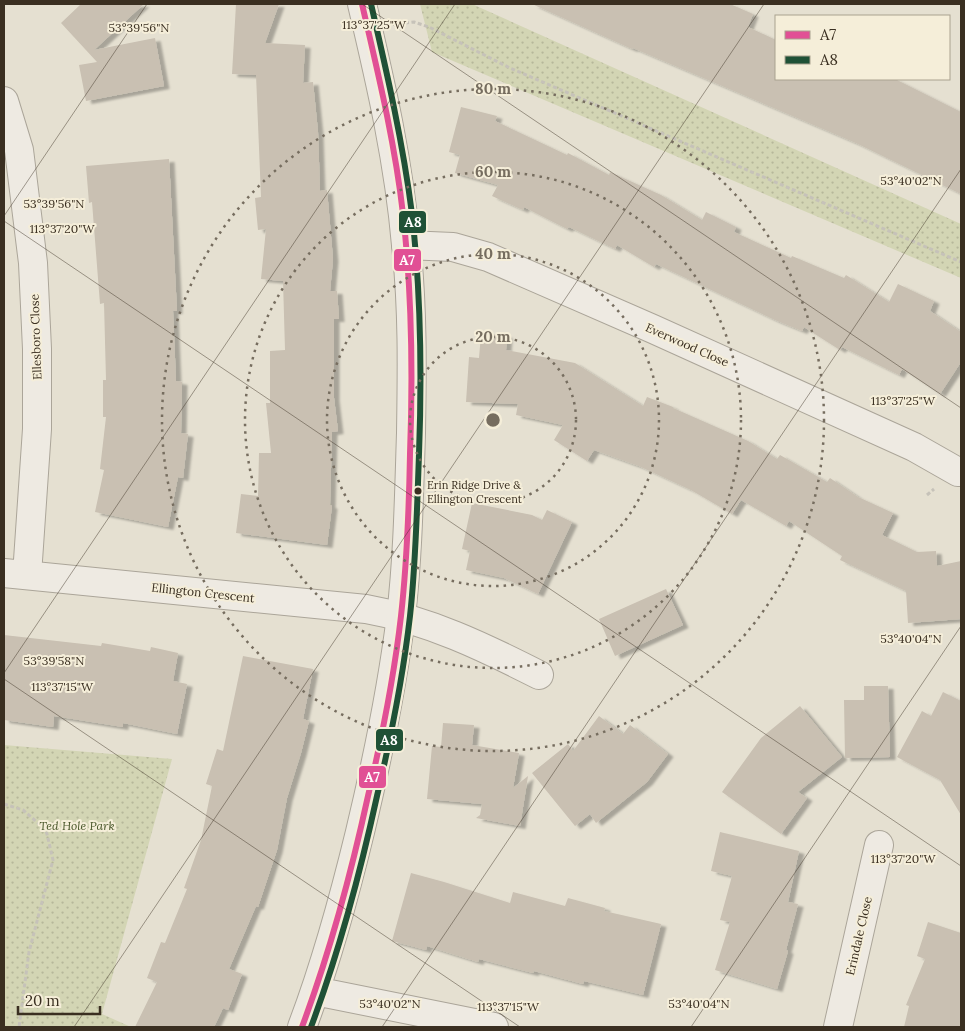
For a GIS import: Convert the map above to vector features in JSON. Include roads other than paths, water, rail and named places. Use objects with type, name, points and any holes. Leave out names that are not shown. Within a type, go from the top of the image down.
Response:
[{"type":"street","points":[[302,1027],[316,991],[350,874],[374,774],[392,676],[400,617],[408,526],[413,337],[406,245],[398,174],[384,95],[362,4]]},
{"type":"street","name":"Ellesboro Close","points":[[4,101],[19,150],[33,272],[37,349],[37,429],[15,574]]},
{"type":"street","name":"Everwood Close","points":[[406,245],[453,247],[488,257],[914,447],[958,472]]},
{"type":"street","name":"Ellington Crescent","points":[[15,574],[366,609],[400,617],[473,642],[539,675]]},
{"type":"street","name":"Erindale Close","points":[[838,1027],[879,845]]},
{"type":"street","points":[[316,991],[494,1027]]},
{"type":"place","name":"Erin Ridge Drive & Ellington Crescent","points":[[418,491]]},
{"type":"park label","name":"Ted Hole Park","points":[[77,826]]}]
